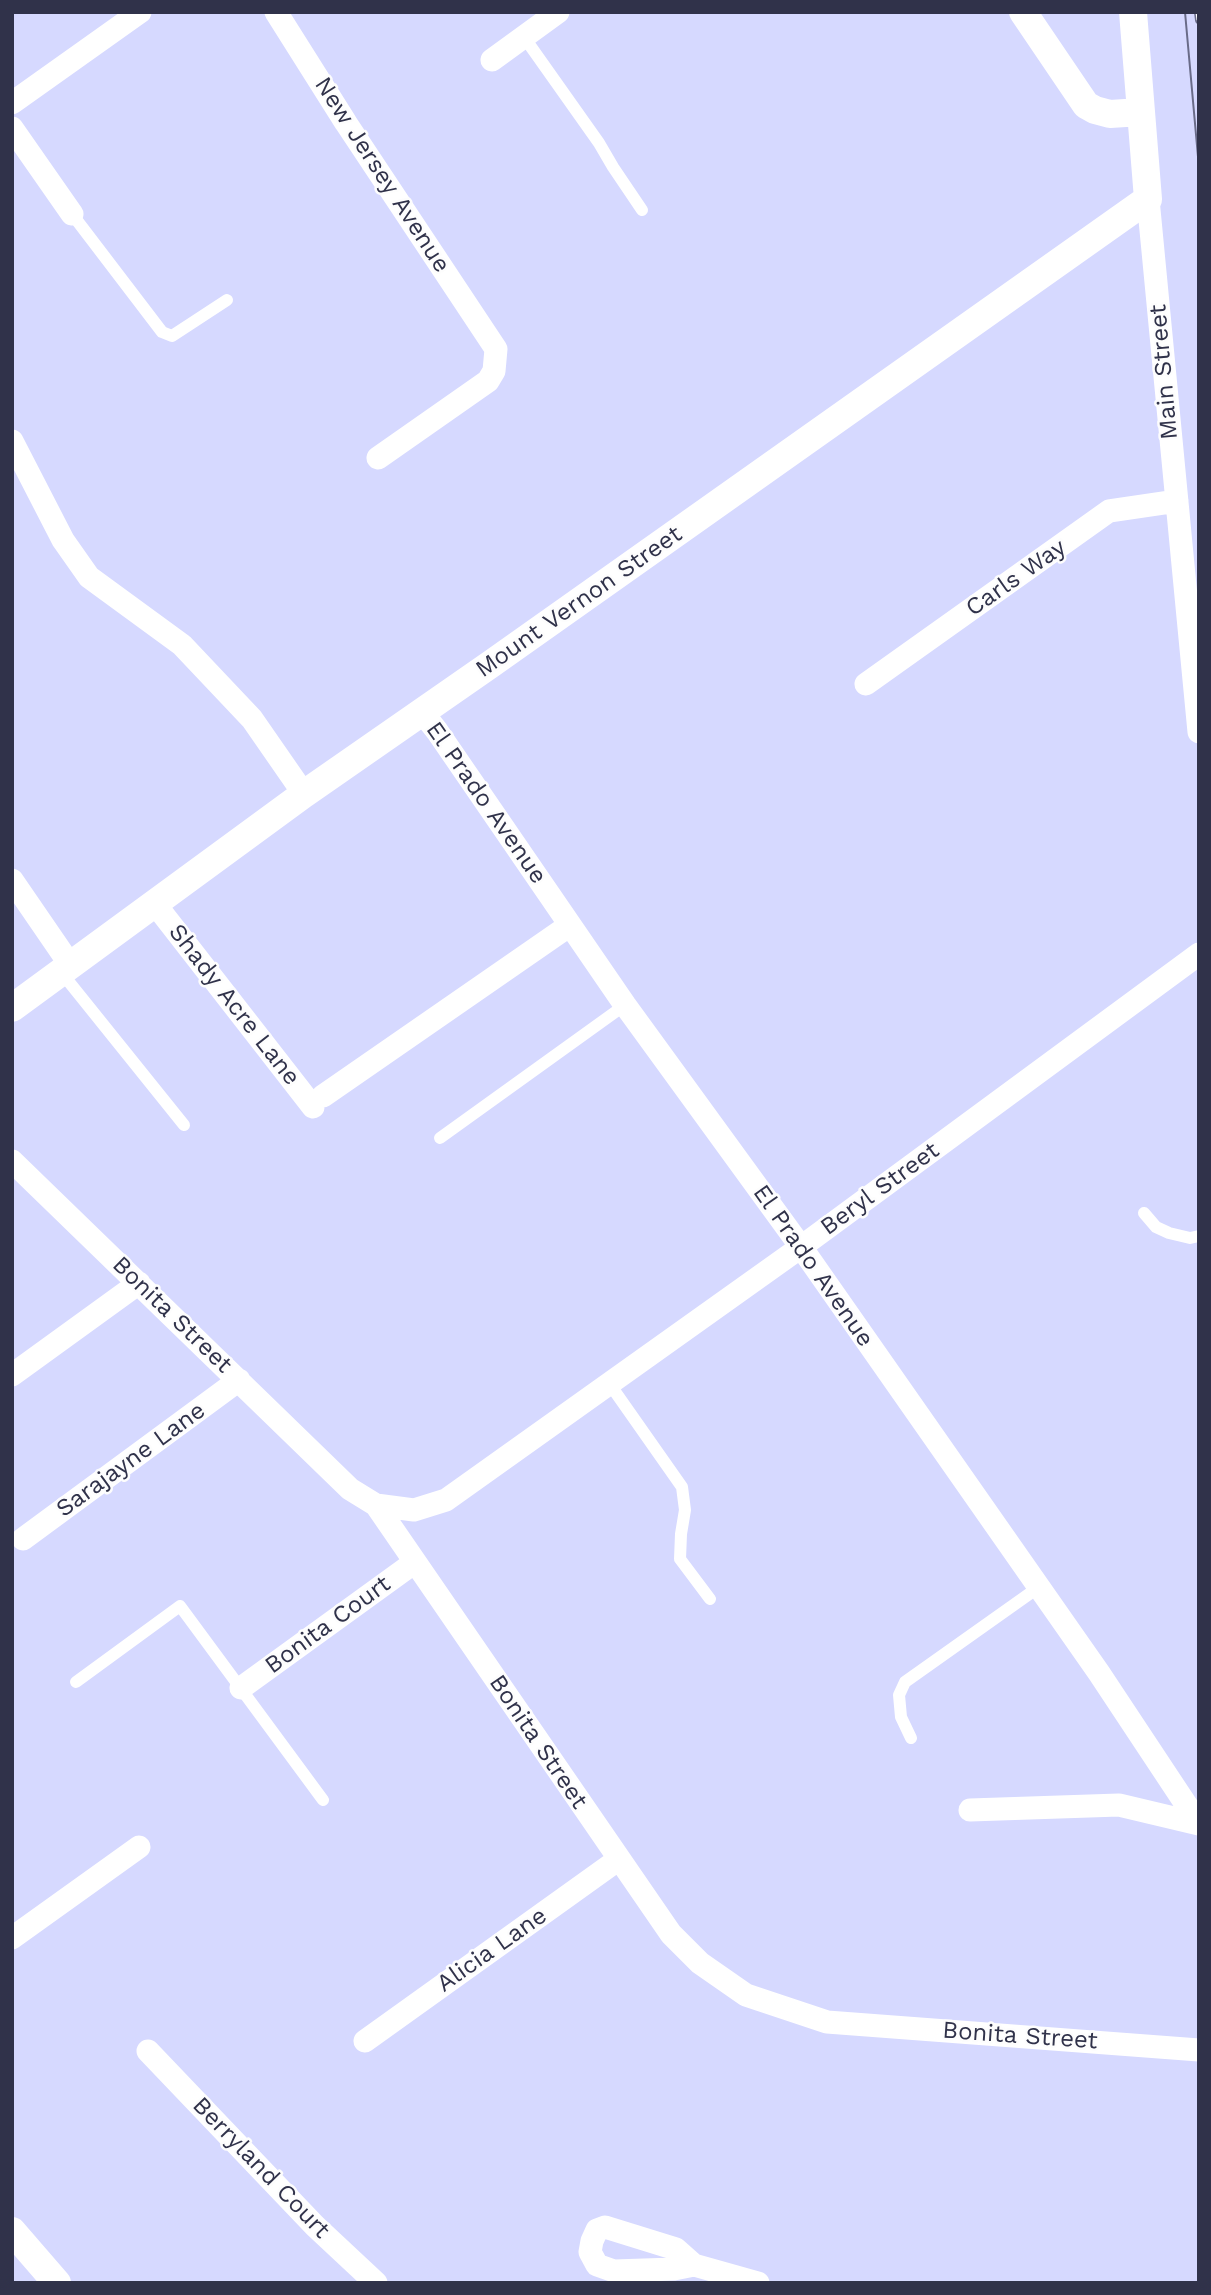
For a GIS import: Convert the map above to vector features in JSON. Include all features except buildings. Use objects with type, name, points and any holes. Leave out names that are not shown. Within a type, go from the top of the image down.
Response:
[{"type":"street","points":[[12,103],[140,12]]},
{"type":"street","name":"New Jersey Avenue","points":[[276,12],[496,349],[494,371],[488,381],[378,458]]},
{"type":"street","points":[[492,60],[558,12]]},
{"type":"street","points":[[1023,12],[1086,105],[1110,114],[1141,112]]},
{"type":"street","name":"Main Street","points":[[1133,12],[1148,199],[1199,732]]},
{"type":"street","points":[[12,128],[72,214]]},
{"type":"street","name":"Mount Vernon Street","points":[[12,1008],[304,794],[1148,199]]},
{"type":"street","points":[[12,440],[63,540],[89,577],[182,645],[252,719],[304,794]]},
{"type":"street","name":"Carls Way","points":[[866,684],[1109,512],[1177,501]]},
{"type":"street","name":"El Prado Avenue","points":[[422,712],[625,1005],[800,1247],[1039,1587],[1199,1824]]},
{"type":"street","points":[[12,880],[66,969]]},
{"type":"street","name":"Shady Acre Lane","points":[[155,904],[318,1102],[570,925]]},
{"type":"street","name":"Beryl Street","points":[[376,1505],[414,1510],[446,1500],[800,1247],[1199,954]]},
{"type":"street","name":"Bonita Street","points":[[12,1161],[350,1489],[376,1505],[671,1934],[700,1963],[746,1995],[827,2022],[1199,2050]]},
{"type":"street","points":[[12,1375],[139,1283]]},
{"type":"street","name":"Sarajayne Lane","points":[[23,1539],[239,1380]]},
{"type":"street","name":"Bonita Court","points":[[240,1688],[415,1562]]},
{"type":"street","points":[[970,1810],[1119,1805],[1199,1824]]},
{"type":"street","points":[[12,1938],[139,1847]]},
{"type":"street","name":"Alicia Lane","points":[[365,2041],[619,1860]]},
{"type":"street","name":"Berryland Court","points":[[148,2051],[315,2226],[376,2283]]},
{"type":"street","points":[[12,2231],[57,2283]]},
{"type":"street","points":[[694,2265],[758,2283]]},
{"type":"lane","points":[[524,37],[599,143],[642,210]]},
{"type":"lane","points":[[72,214],[162,332],[172,336],[227,300]]},
{"type":"lane","points":[[66,969],[184,1125]]},
{"type":"lane","points":[[440,1138],[625,1005]]},
{"type":"lane","points":[[1144,1213],[1156,1227],[1169,1233],[1190,1238],[1199,1236]]},
{"type":"lane","points":[[609,1383],[682,1487],[685,1510],[680,1559],[710,1599]]},
{"type":"lane","points":[[911,1738],[901,1717],[899,1695],[905,1682],[1039,1587]]},
{"type":"lane","points":[[76,1682],[180,1606],[323,1800]]},
{"type":"tram line","points":[[1185,12],[1199,168]]},
{"type":"railway","points":[[1198,12],[1199,20]]}]
